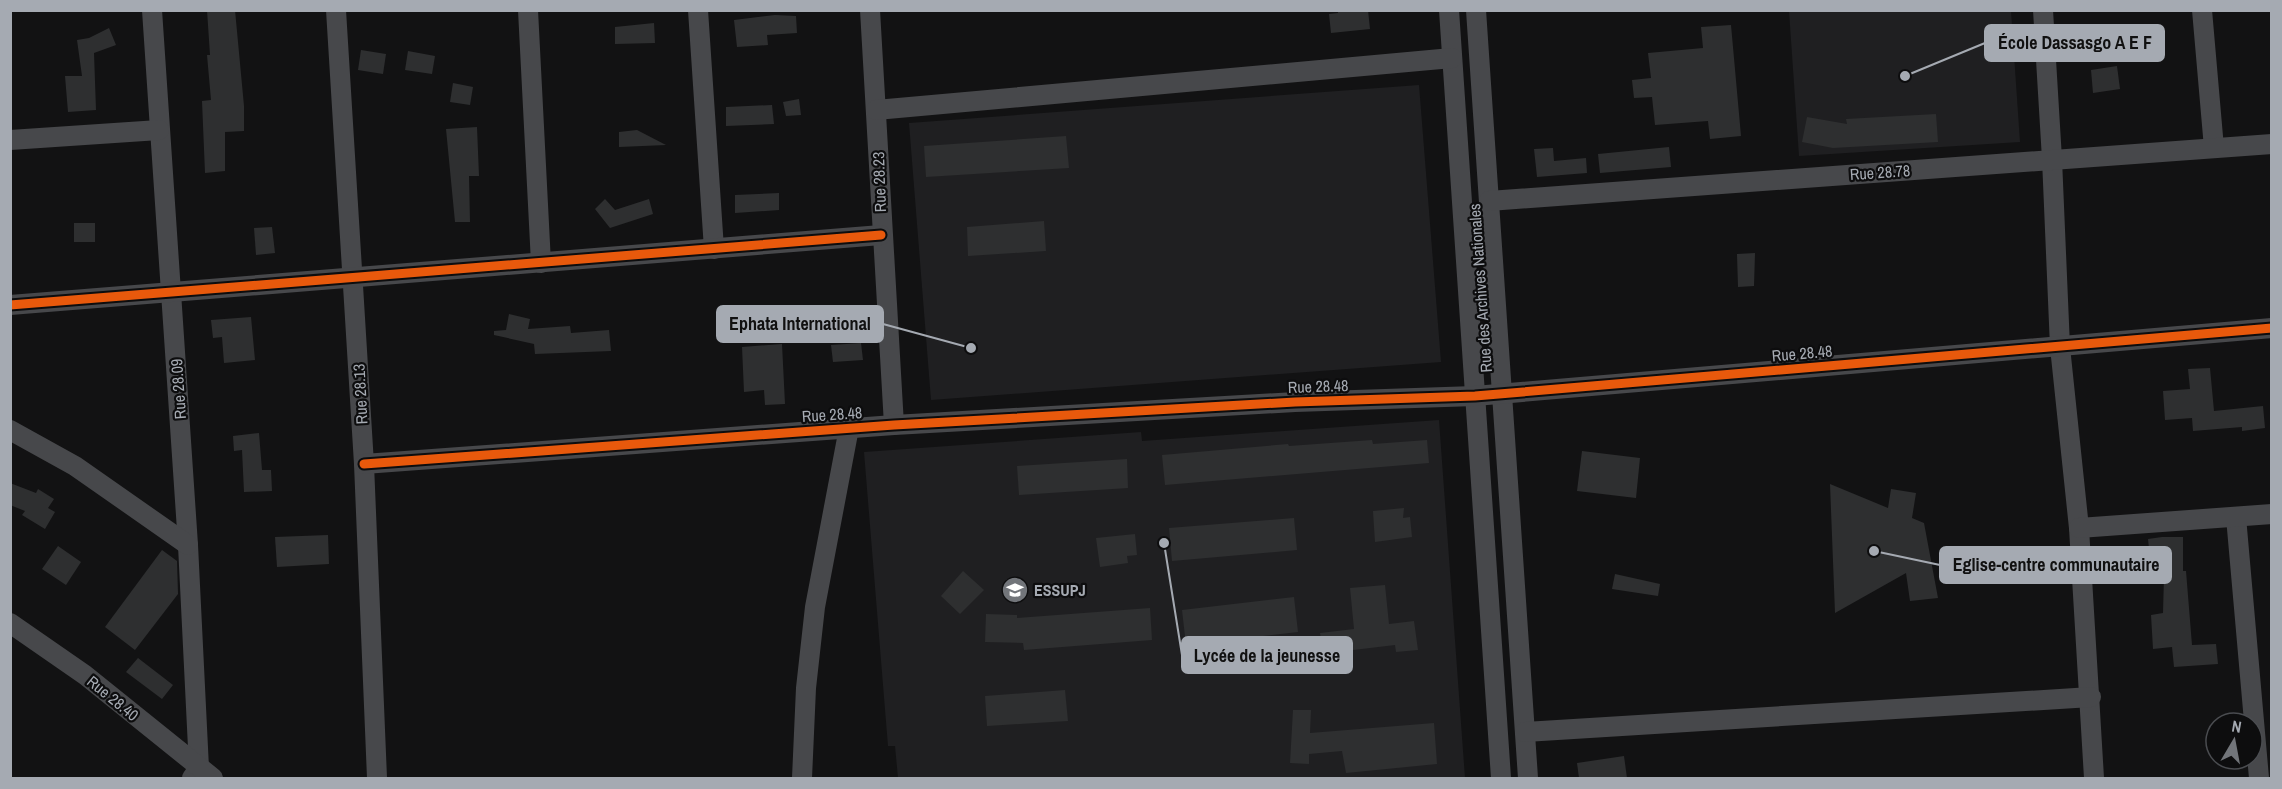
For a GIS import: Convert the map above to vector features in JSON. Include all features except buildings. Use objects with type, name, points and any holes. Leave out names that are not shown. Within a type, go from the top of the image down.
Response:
[{"type":"street","name":"Rue 28.09","points":[[152,10],[201,775]]},
{"type":"street","name":"Rue 28.13","points":[[336,10],[364,464],[377,778]]},
{"type":"street","points":[[528,10],[541,264]]},
{"type":"street","points":[[698,10],[714,249]]},
{"type":"street","name":"Rue 28.23","points":[[870,10],[881,235],[894,425]]},
{"type":"street","name":"Rue des Archives Nationales","points":[[1449,10],[1501,778]]},
{"type":"street","name":"Rue des Archives Nationales","points":[[1476,10],[1528,778]]},
{"type":"street","points":[[2043,10],[2060,347],[2079,528],[2091,697],[2094,778]]},
{"type":"street","points":[[2202,10],[2214,148]]},
{"type":"street","points":[[876,110],[1452,58]]},
{"type":"street","points":[[10,140],[159,130]]},
{"type":"street","name":"Rue 28.78","points":[[1489,201],[2271,144]]},
{"type":"street","points":[[10,305],[881,235]]},
{"type":"street","name":"Rue 28.48","points":[[364,464],[894,425],[1295,402],[1475,396],[2271,328]]},
{"type":"street","points":[[802,778],[806,688],[815,606],[849,428]]},
{"type":"street","points":[[10,430],[75,466],[188,544]]},
{"type":"street","points":[[2079,528],[2271,514]]},
{"type":"street","points":[[2236,517],[2259,778]]},
{"type":"street","name":"Rue 28.40","points":[[10,623],[85,675],[201,775]]},
{"type":"street","points":[[1525,732],[2091,697]]},
{"type":"shaded area","points":[[1789,11],[2011,11],[2020,142],[1799,156]]},
{"type":"shaded area","points":[[1419,85],[1441,362],[931,400],[909,123]]},
{"type":"shaded area","points":[[1439,420],[1465,778],[898,778],[895,746],[888,746],[864,452],[1141,432],[1142,441]]},
{"type":"cycle path","points":[[10,305],[881,235]]},
{"type":"cycle path","points":[[364,464],[894,425],[1295,402],[1475,396],[2272,328]]},
{"type":"place","name":"École Dassasgo A E F","points":[[1905,76]]},
{"type":"place","name":"Ephata International","points":[[971,348]]},
{"type":"place","name":"Lycée de la jeunesse","points":[[1164,543]]},
{"type":"place","name":"Eglise-centre communautaire","points":[[1874,551]]},
{"type":"place","name":"ESSUPJ","points":[[1015,590]]}]
